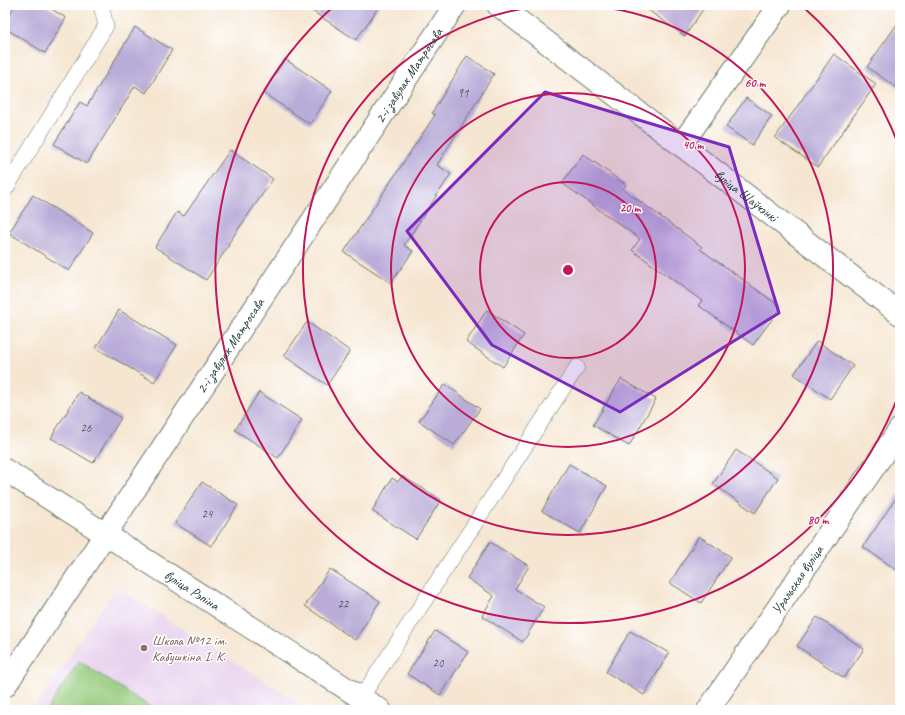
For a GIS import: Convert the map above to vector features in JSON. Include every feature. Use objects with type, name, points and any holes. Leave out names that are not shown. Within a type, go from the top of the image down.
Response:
[{"type":"street","name":"2-і завулак Матросава","points":[[5,686],[455,5]]},
{"type":"street","name":"вуліца Шаўчэнкі","points":[[498,5],[900,314]]},
{"type":"street","points":[[681,145],[780,5]]},
{"type":"street","name":"Уральская вуліца","points":[[708,710],[900,429]]},
{"type":"street","name":"вуліца Рэпіна","points":[[5,470],[380,710]]},
{"type":"lane","points":[[7,181],[106,26],[101,5]]},
{"type":"lane","points":[[361,698],[577,366]]},
{"type":"highlighted area","points":[[545,92],[729,147],[779,313],[620,412],[492,345],[407,231]]},
{"type":"shaded area","name":"Школа №12 ім. Кабушкіна І. К.","points":[[116,587],[310,710],[33,710]]},
{"type":"green space","points":[[79,661],[155,710],[47,710]]},
{"type":"building","points":[[15,5],[45,5],[66,18],[45,53],[5,28],[5,22]]},
{"type":"building","points":[[303,5],[380,5],[356,40]]},
{"type":"building","points":[[641,5],[706,5],[685,36]]},
{"type":"building","points":[[900,20],[900,90],[867,67]]},
{"type":"building","points":[[135,27],[172,50],[146,93],[135,86],[87,164],[54,144],[80,102],[87,106]]},
{"type":"building","points":[[834,54],[876,84],[818,167],[775,138]]},
{"type":"building","points":[[467,56],[494,74],[437,165],[451,174],[404,245],[413,251],[391,283],[344,252],[435,115],[432,113]]},
{"type":"building","points":[[285,59],[332,91],[310,124],[263,93]]},
{"type":"building","points":[[746,98],[772,116],[752,145],[726,127]]},
{"type":"building","points":[[230,150],[273,179],[228,244],[229,245],[206,280],[155,247],[177,212],[184,216]]},
{"type":"building","points":[[583,154],[626,185],[623,189],[702,247],[700,249],[781,307],[753,345],[698,305],[702,301],[632,250],[640,239],[562,183]]},
{"type":"building","points":[[33,195],[93,233],[69,271],[9,233]]},
{"type":"building","points":[[119,310],[177,345],[154,382],[96,348]]},
{"type":"building","points":[[487,310],[524,335],[503,367],[466,342]]},
{"type":"building","points":[[307,322],[350,351],[327,385],[284,356]]},
{"type":"building","points":[[817,341],[853,366],[830,399],[794,374]]},
{"type":"building","points":[[621,379],[656,399],[629,446],[593,425]]},
{"type":"building","points":[[445,384],[480,409],[454,445],[419,421]]},
{"type":"building","points":[[79,392],[121,418],[93,463],[51,438]]},
{"type":"building","points":[[259,392],[302,420],[278,458],[235,430]]},
{"type":"building","points":[[736,450],[778,478],[755,513],[713,484]]},
{"type":"building","points":[[569,464],[607,486],[580,533],[542,511]]},
{"type":"building","points":[[402,476],[441,500],[416,539],[372,511],[392,478],[398,482]]},
{"type":"building","points":[[202,482],[238,505],[211,546],[175,523]]},
{"type":"building","points":[[900,492],[900,572],[863,547]]},
{"type":"building","points":[[699,536],[731,557],[701,603],[670,583]]},
{"type":"building","points":[[490,542],[529,566],[515,589],[544,607],[523,642],[482,616],[494,596],[467,578]]},
{"type":"building","points":[[330,569],[380,601],[355,640],[305,606]]},
{"type":"building","points":[[817,617],[864,649],[844,678],[797,646]]},
{"type":"building","points":[[435,631],[468,652],[440,695],[407,674]]},
{"type":"building","points":[[630,631],[669,653],[644,695],[606,672]]},
{"type":"place","name":"Школа №12 ім. Кабушкіна І. К.","points":[[144,648]]}]
